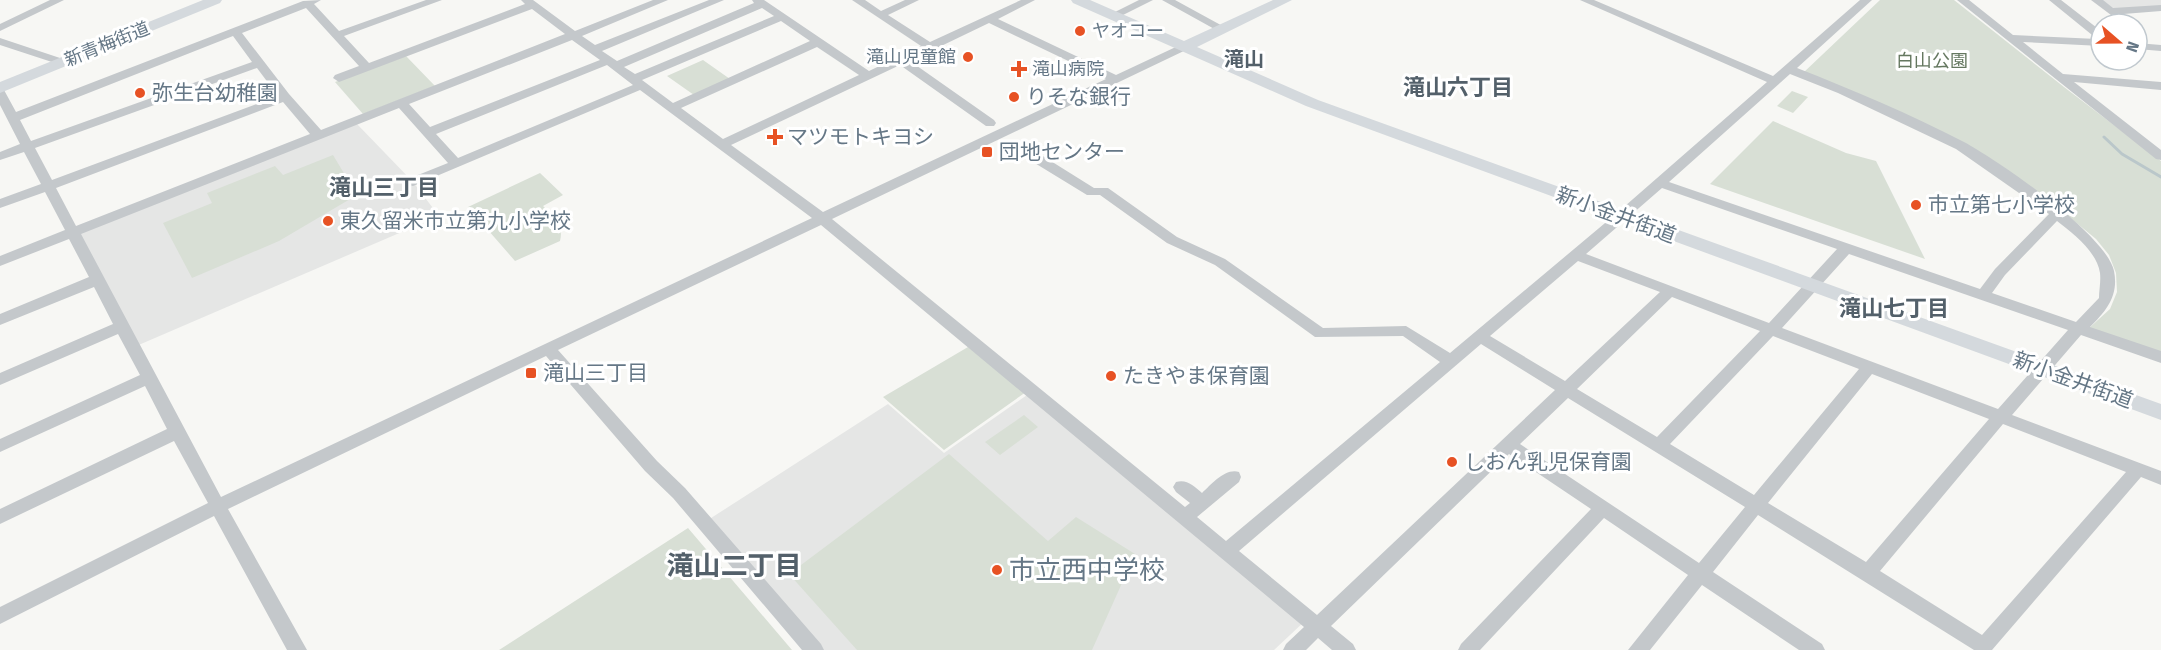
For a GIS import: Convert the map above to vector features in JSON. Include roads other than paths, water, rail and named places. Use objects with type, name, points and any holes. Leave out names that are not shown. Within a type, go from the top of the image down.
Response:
[{"type":"main road","name":"新青梅街道","points":[[0,88],[214,0]]},
{"type":"main road","name":"新小金井街道","points":[[1078,0],[1312,103],[1812,287],[2161,412]]},
{"type":"main road","points":[[1184,47],[1285,0]]},
{"type":"street","points":[[0,28],[59,0]]},
{"type":"street","points":[[337,36],[437,0]]},
{"type":"street","points":[[0,261],[663,0]]},
{"type":"street","points":[[594,50],[719,0]]},
{"type":"street","points":[[857,0],[930,46]]},
{"type":"street","points":[[880,15],[914,0]]},
{"type":"street","points":[[722,144],[1030,0]]},
{"type":"street","points":[[1113,16],[1148,0]]},
{"type":"street","points":[[1167,0],[1222,29]]},
{"type":"street","points":[[1585,0],[1774,81]]},
{"type":"street","points":[[1227,551],[1622,216],[1867,0]]},
{"type":"street","points":[[1962,0],[2161,156]]},
{"type":"street","points":[[2054,0],[2089,28]]},
{"type":"street","points":[[2096,0],[2111,12],[2161,8]]},
{"type":"street","points":[[13,118],[312,2],[337,36],[367,68]]},
{"type":"street","points":[[429,132],[612,63],[759,2],[868,76]]},
{"type":"street","points":[[339,78],[529,3],[823,219],[1346,650]]},
{"type":"street","points":[[413,182],[782,17]]},
{"type":"street","points":[[989,19],[1116,80]]},
{"type":"street","points":[[235,31],[285,97],[318,135]]},
{"type":"street","points":[[2010,38],[2089,42]]},
{"type":"street","points":[[0,41],[62,62]]},
{"type":"street","points":[[672,108],[818,42]]},
{"type":"street","points":[[0,616],[220,505],[1184,47]]},
{"type":"street","points":[[901,60],[990,123]]},
{"type":"street","points":[[0,156],[260,63]]},
{"type":"street","points":[[1788,69],[1939,134],[1961,146],[2057,213],[2089,239],[2100,255],[2107,272],[2106,298],[2100,308],[2078,329],[2000,417],[1868,573]]},
{"type":"street","points":[[2061,77],[2161,86]]},
{"type":"street","points":[[0,93],[124,326],[177,432],[220,505],[297,650]]},
{"type":"street","points":[[0,204],[285,97]]},
{"type":"street","points":[[401,103],[455,163]]},
{"type":"street","points":[[1025,151],[1092,192],[1103,191],[1173,240],[1220,262],[1320,333],[1406,331],[1450,361]]},
{"type":"street","points":[[1660,183],[2161,357]]},
{"type":"street","points":[[1983,295],[2000,272],[2057,213]]},
{"type":"street","points":[[1659,446],[1812,287],[1846,248]]},
{"type":"street","points":[[1576,255],[2161,478]]},
{"type":"street","points":[[0,320],[99,279]]},
{"type":"street","points":[[1293,650],[1671,291]]},
{"type":"street","points":[[0,379],[124,326]]},
{"type":"street","points":[[1480,337],[1756,504],[1984,646],[2138,469]]},
{"type":"street","points":[[548,349],[651,466],[679,493],[814,650]]},
{"type":"street","points":[[1638,650],[1869,367]]},
{"type":"street","points":[[0,446],[150,377]]},
{"type":"street","points":[[0,516],[177,432]]},
{"type":"street","points":[[1509,445],[1815,650]]},
{"type":"street","points":[[1185,517],[1233,477]]},
{"type":"street","points":[[1182,487],[1202,502]]},
{"type":"street","points":[[1468,650],[1603,508]]},
{"type":"waterway","points":[[2104,137],[2122,154],[2161,177]]},
{"type":"place","name":"ヤオコー","points":[[1080,31]]},
{"type":"place","name":"滝山児童館","points":[[968,57]]},
{"type":"place","name":"滝山病院","points":[[1019,69]]},
{"type":"place","name":"弥生台幼稚園","points":[[140,93]]},
{"type":"place","name":"りそな銀行","points":[[1014,97]]},
{"type":"place","name":"マツモトキヨシ","points":[[775,137]]},
{"type":"place","name":"団地センター","points":[[987,152]]},
{"type":"place","name":"市立第七小学校","points":[[1916,205]]},
{"type":"place","name":"東久留米市立第九小学校","points":[[328,221]]},
{"type":"place","name":"滝山三丁目","points":[[531,373]]},
{"type":"place","name":"たきやま保育園","points":[[1111,376]]},
{"type":"place","name":"しおん乳児保育園","points":[[1452,462]]},
{"type":"place","name":"市立西中学校","points":[[997,570]]},
{"type":"district","name":"滝山","points":[[1244,59]]},
{"type":"district","name":"滝山六丁目","points":[[1458,87]]},
{"type":"district","name":"滝山三丁目","points":[[384,187]]},
{"type":"district","name":"滝山七丁目","points":[[1894,308]]},
{"type":"district","name":"滝山二丁目","points":[[734,566]]},
{"type":"park label","name":"白山公園","points":[[1932,61]]}]
